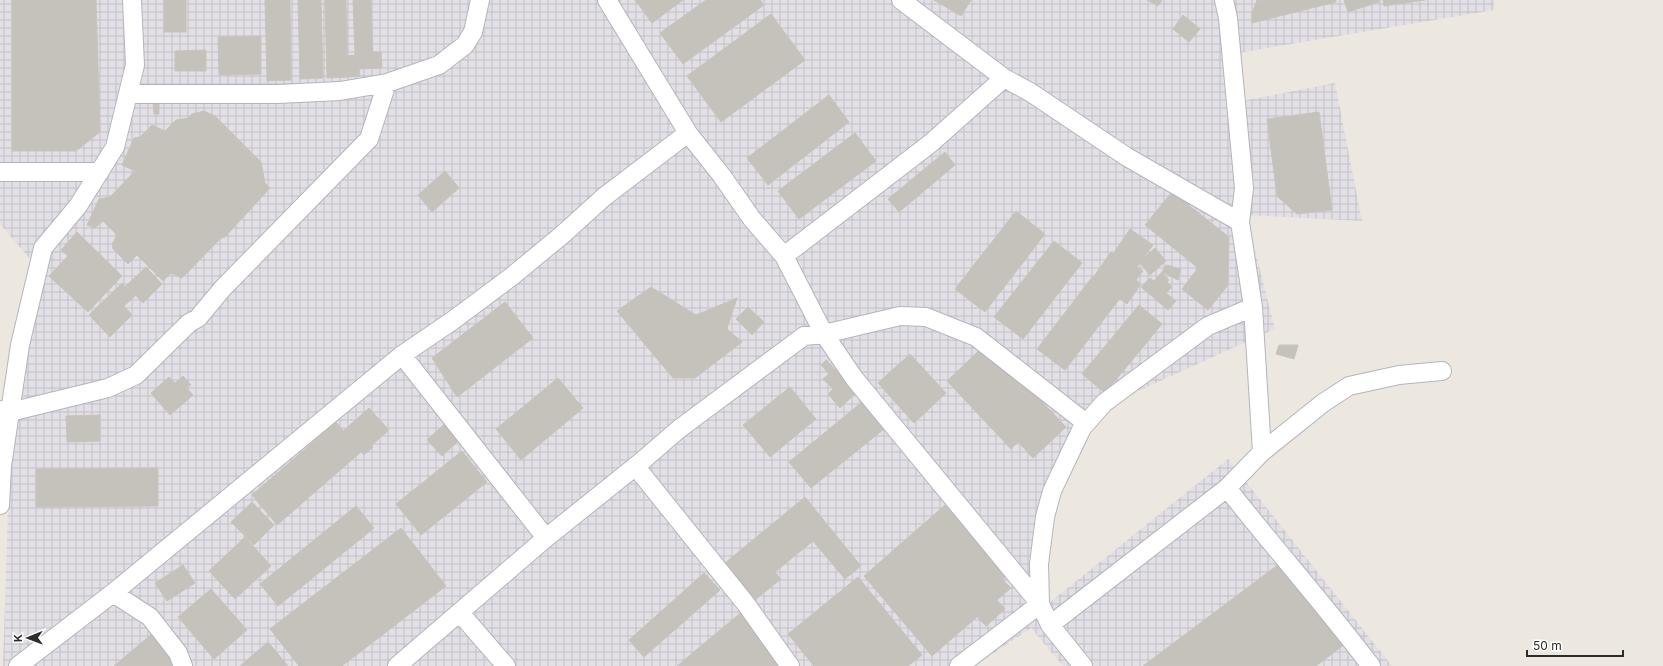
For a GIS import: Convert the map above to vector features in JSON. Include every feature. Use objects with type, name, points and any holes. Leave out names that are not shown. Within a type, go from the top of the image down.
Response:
[{"type":"street","points":[[0,505],[5,411],[43,248],[78,206],[115,147],[135,65],[132,0]]},
{"type":"street","points":[[128,94],[278,94],[340,91],[387,83],[439,65],[465,45],[473,32],[480,0]]},
{"type":"street","points":[[607,0],[688,133],[722,176],[752,219],[784,256],[824,334],[854,378],[1040,604],[1050,625],[1083,666]]},
{"type":"street","points":[[901,0],[1004,78],[1030,92],[1127,157],[1240,222]]},
{"type":"street","points":[[1224,0],[1228,18],[1244,188],[1240,222],[1253,307],[1262,452]]},
{"type":"street","points":[[784,256],[931,143],[1004,78]]},
{"type":"street","points":[[5,411],[108,388],[136,374],[189,323],[198,318],[223,288],[369,139],[387,83]]},
{"type":"street","points":[[18,666],[113,593],[402,355],[452,321],[511,277],[562,235],[604,197],[688,133]]},
{"type":"street","points":[[0,172],[100,172]]},
{"type":"street","points":[[1040,604],[1039,564],[1046,517],[1052,491],[1082,428],[1104,403],[1208,326],[1253,307]]},
{"type":"street","points":[[397,666],[546,538],[636,467],[679,429],[804,336],[824,334],[900,316],[926,317],[976,337],[1086,423]]},
{"type":"street","points":[[402,355],[546,538]]},
{"type":"street","points":[[1050,625],[1228,488],[1262,452],[1323,403],[1349,386],[1399,375],[1442,370]]},
{"type":"street","points":[[636,467],[746,604],[790,666]]},
{"type":"street","points":[[1228,488],[1260,530],[1336,620],[1371,666]]},
{"type":"street","points":[[113,593],[150,617],[178,653],[183,666]]},
{"type":"street","points":[[959,666],[1040,604]]},
{"type":"street","points":[[460,613],[506,666]]},
{"type":"shaded area","points":[[0,0],[1494,0],[1494,10],[1232,54],[1242,101],[1335,83],[1362,221],[1246,215],[1275,329],[1087,414],[1047,515],[1049,603],[1228,459],[1392,666],[1063,666],[1031,628],[975,666],[3,666],[11,415],[41,272],[0,224]]},
{"type":"building","points":[[12,0],[96,0],[100,132],[76,151],[12,151]]},
{"type":"building","points":[[164,0],[186,0],[186,32],[164,32]]},
{"type":"building","points":[[265,0],[290,0],[291,80],[267,81]]},
{"type":"building","points":[[298,0],[321,0],[323,78],[300,79]]},
{"type":"building","points":[[325,0],[346,0],[348,77],[327,78]]},
{"type":"building","points":[[353,0],[371,0],[373,52],[381,52],[382,68],[359,69],[360,76],[348,77],[347,56],[355,55]]},
{"type":"building","points":[[635,0],[683,0],[652,23]]},
{"type":"building","points":[[706,0],[760,0],[764,5],[683,64],[660,33]]},
{"type":"building","points":[[934,0],[971,0],[961,16]]},
{"type":"building","points":[[1147,0],[1162,0],[1158,6]]},
{"type":"building","points":[[1257,0],[1336,0],[1336,2],[1252,23],[1252,13]]},
{"type":"building","points":[[1344,0],[1379,0],[1379,2],[1348,12]]},
{"type":"building","points":[[1383,0],[1425,0],[1384,6]]},
{"type":"building","points":[[771,14],[805,60],[721,122],[687,76]]},
{"type":"building","points":[[1183,15],[1200,29],[1189,42],[1173,29]]},
{"type":"building","points":[[261,36],[261,74],[219,75],[218,37]]},
{"type":"building","points":[[206,50],[206,71],[175,71],[175,51]]},
{"type":"building","points":[[829,95],[849,122],[768,185],[747,158]]},
{"type":"building","points":[[153,102],[159,102],[159,114],[154,114]]},
{"type":"building","points":[[204,111],[215,116],[261,162],[265,183],[270,188],[225,237],[221,238],[182,278],[171,273],[163,281],[137,255],[128,264],[113,249],[112,244],[117,235],[103,221],[95,228],[87,225],[99,199],[110,197],[135,171],[122,165],[134,138],[140,137],[152,125],[165,131],[176,120],[188,118],[192,114]]},
{"type":"building","points":[[1319,112],[1332,210],[1297,214],[1277,196],[1267,119]]},
{"type":"building","points":[[855,133],[876,161],[799,219],[778,191]]},
{"type":"building","points":[[945,152],[955,165],[899,212],[888,199]]},
{"type":"building","points":[[445,171],[459,188],[432,212],[418,195]]},
{"type":"building","points":[[1172,192],[1229,237],[1228,285],[1208,310],[1182,289],[1198,268],[1145,225]]},
{"type":"building","points":[[1016,211],[1045,234],[985,312],[955,289]]},
{"type":"building","points":[[1130,229],[1153,245],[1137,267],[1143,271],[1136,280],[1141,284],[1127,304],[1092,279],[1111,252],[1113,254]]},
{"type":"building","points":[[77,232],[122,276],[88,312],[49,276],[68,256],[61,250]]},
{"type":"building","points":[[1054,241],[1082,263],[1023,339],[994,317]]},
{"type":"building","points":[[1155,248],[1166,261],[1150,275],[1139,262]]},
{"type":"building","points":[[1166,265],[1181,269],[1178,280],[1162,272]]},
{"type":"building","points":[[146,267],[162,284],[143,303],[126,286]]},
{"type":"building","points":[[1162,272],[1169,280],[1167,282],[1172,287],[1166,293],[1176,301],[1168,310],[1141,287],[1150,278],[1154,281]]},
{"type":"building","points":[[1093,276],[1121,297],[1065,370],[1037,349]]},
{"type":"building","points":[[122,283],[135,296],[124,306],[132,315],[110,337],[89,315]]},
{"type":"building","points":[[651,287],[696,315],[737,298],[727,329],[742,342],[695,378],[673,378],[617,311]]},
{"type":"building","points":[[505,302],[533,338],[457,397],[432,358]]},
{"type":"building","points":[[1139,305],[1162,324],[1105,393],[1082,374]]},
{"type":"building","points":[[748,307],[764,322],[752,335],[736,319]]},
{"type":"building","points":[[987,343],[1066,427],[1033,458],[1018,442],[1011,449],[947,381]]},
{"type":"building","points":[[1279,345],[1298,345],[1294,359],[1276,354]]},
{"type":"building","points":[[910,354],[946,393],[914,423],[878,383]]},
{"type":"building","points":[[826,360],[857,392],[840,408],[828,394],[833,389],[823,379],[829,374],[821,365]]},
{"type":"building","points":[[183,376],[191,385],[186,387],[193,395],[170,415],[151,393],[169,377],[175,383]]},
{"type":"building","points":[[558,378],[583,408],[521,460],[496,429]]},
{"type":"building","points":[[790,387],[816,419],[770,457],[743,425]]},
{"type":"building","points":[[862,402],[884,429],[811,488],[789,462]]},
{"type":"building","points":[[369,408],[389,430],[372,445],[373,447],[364,455],[343,431]]},
{"type":"building","points":[[100,415],[100,441],[67,442],[66,416]]},
{"type":"building","points":[[450,419],[465,435],[442,456],[427,440]]},
{"type":"building","points":[[336,422],[361,452],[277,525],[252,495]]},
{"type":"building","points":[[462,451],[487,482],[421,535],[396,504]]},
{"type":"building","points":[[158,468],[158,506],[36,507],[36,469]]},
{"type":"building","points":[[805,497],[861,566],[845,579],[813,541],[775,572],[781,579],[755,600],[725,563]]},
{"type":"building","points":[[252,502],[274,525],[254,545],[231,522]]},
{"type":"building","points":[[945,505],[1006,576],[1002,579],[1011,588],[997,600],[1005,609],[986,626],[977,617],[932,656],[864,576]]},
{"type":"building","points":[[356,506],[374,528],[278,606],[260,584]]},
{"type":"building","points":[[401,528],[446,586],[342,666],[299,666],[270,629]]},
{"type":"building","points":[[245,537],[271,566],[235,599],[209,571]]},
{"type":"building","points":[[1283,561],[1345,644],[1316,666],[1143,666]]},
{"type":"building","points":[[183,565],[195,583],[167,601],[155,583]]},
{"type":"building","points":[[704,573],[720,590],[644,657],[629,640]]},
{"type":"building","points":[[858,577],[922,655],[908,666],[814,666],[788,634]]},
{"type":"building","points":[[211,589],[247,630],[214,659],[178,617]]},
{"type":"building","points":[[744,610],[771,644],[766,648],[780,666],[677,666]]},
{"type":"building","points":[[153,633],[181,666],[114,666]]},
{"type":"building","points":[[268,642],[288,666],[240,666]]}]
